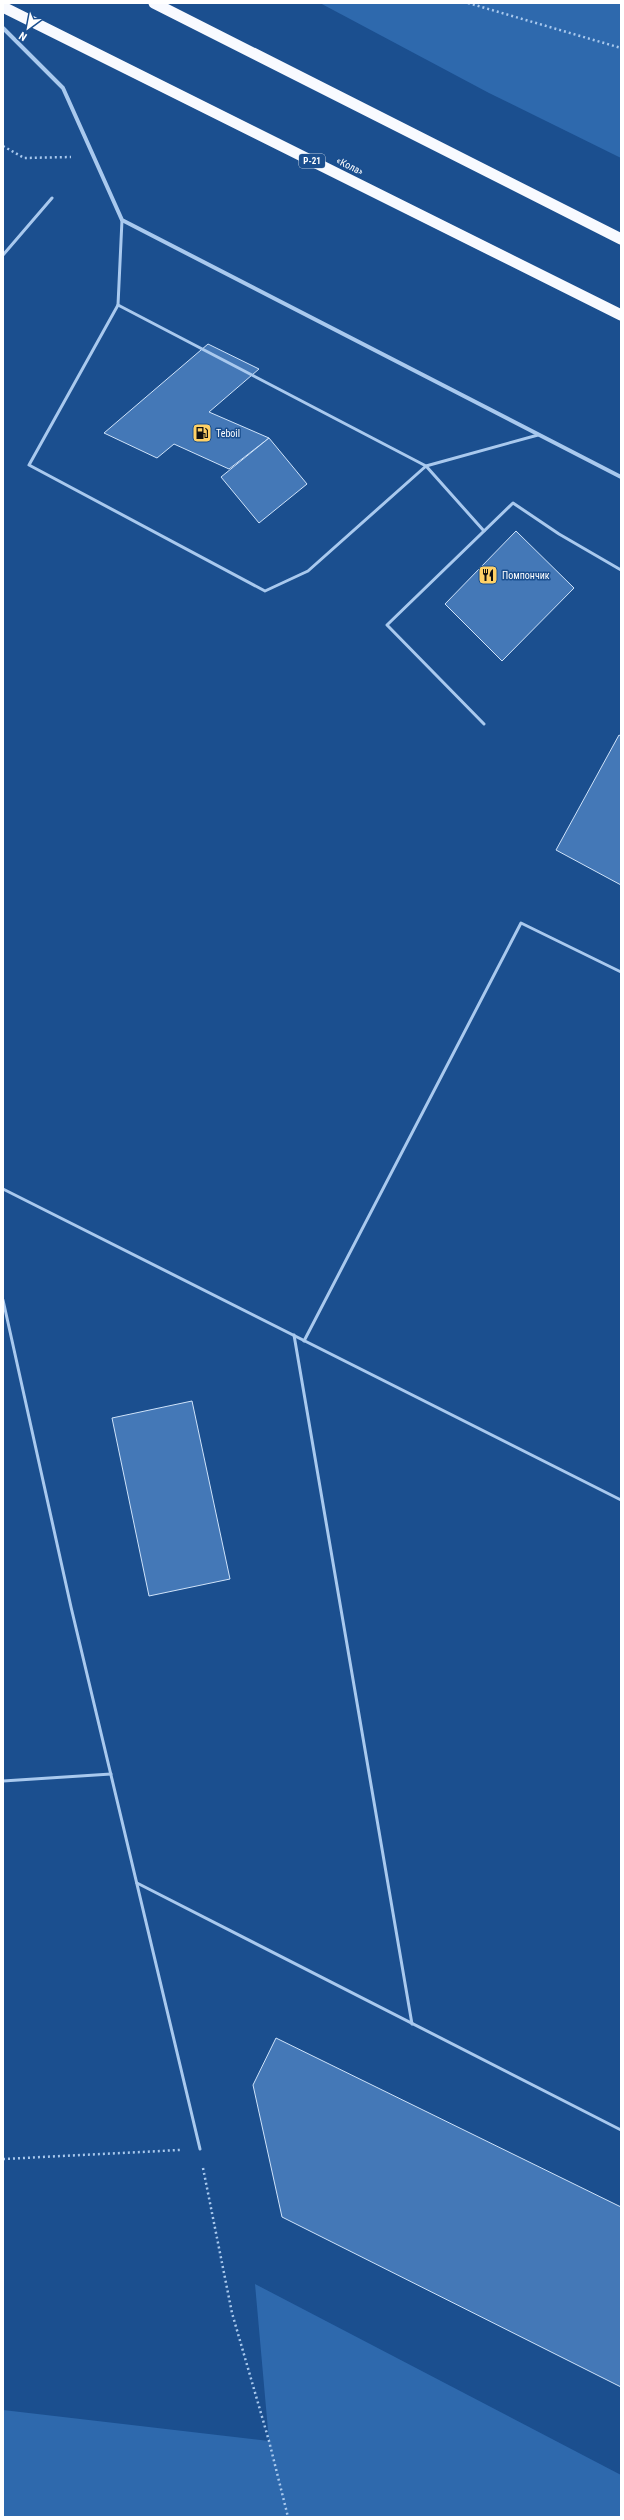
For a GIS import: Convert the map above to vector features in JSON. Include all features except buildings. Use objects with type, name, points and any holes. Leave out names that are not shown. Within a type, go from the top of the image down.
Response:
[{"type":"highway","points":[[154,3],[621,239]]},
{"type":"highway","name":"«Кола»","points":[[3,7],[621,315]]},
{"type":"street","points":[[3,28],[63,88],[92,156],[122,220],[621,477]]},
{"type":"lane","points":[[3,255],[52,198]]},
{"type":"lane","points":[[122,220],[118,305],[29,465],[265,591],[308,571],[426,466],[539,434]]},
{"type":"lane","points":[[118,305],[426,466],[484,531]]},
{"type":"lane","points":[[484,724],[387,625],[514,503],[559,534],[621,570]]},
{"type":"lane","points":[[304,1341],[522,922],[621,972]]},
{"type":"lane","points":[[3,1189],[621,1500]]},
{"type":"lane","points":[[3,1300],[136,1883],[200,2149]]},
{"type":"lane","points":[[294,1335],[412,2024]]},
{"type":"lane","points":[[3,1781],[111,1774]]},
{"type":"lane","points":[[136,1883],[621,2130]]},
{"type":"path","points":[[468,3],[621,48]]},
{"type":"path","points":[[3,146],[24,158],[92,156]]},
{"type":"path","points":[[3,2160],[200,2149],[232,2313],[269,2441],[288,2517]]},
{"type":"shaded area","points":[[320,3],[621,3],[621,158],[489,93]]},
{"type":"shaded area","points":[[255,2284],[621,2475],[621,2517],[3,2517],[3,2410],[269,2441]]},
{"type":"place","name":"Teboil","points":[[202,433]]},
{"type":"place","name":"Помпончик","points":[[488,575]]}]
